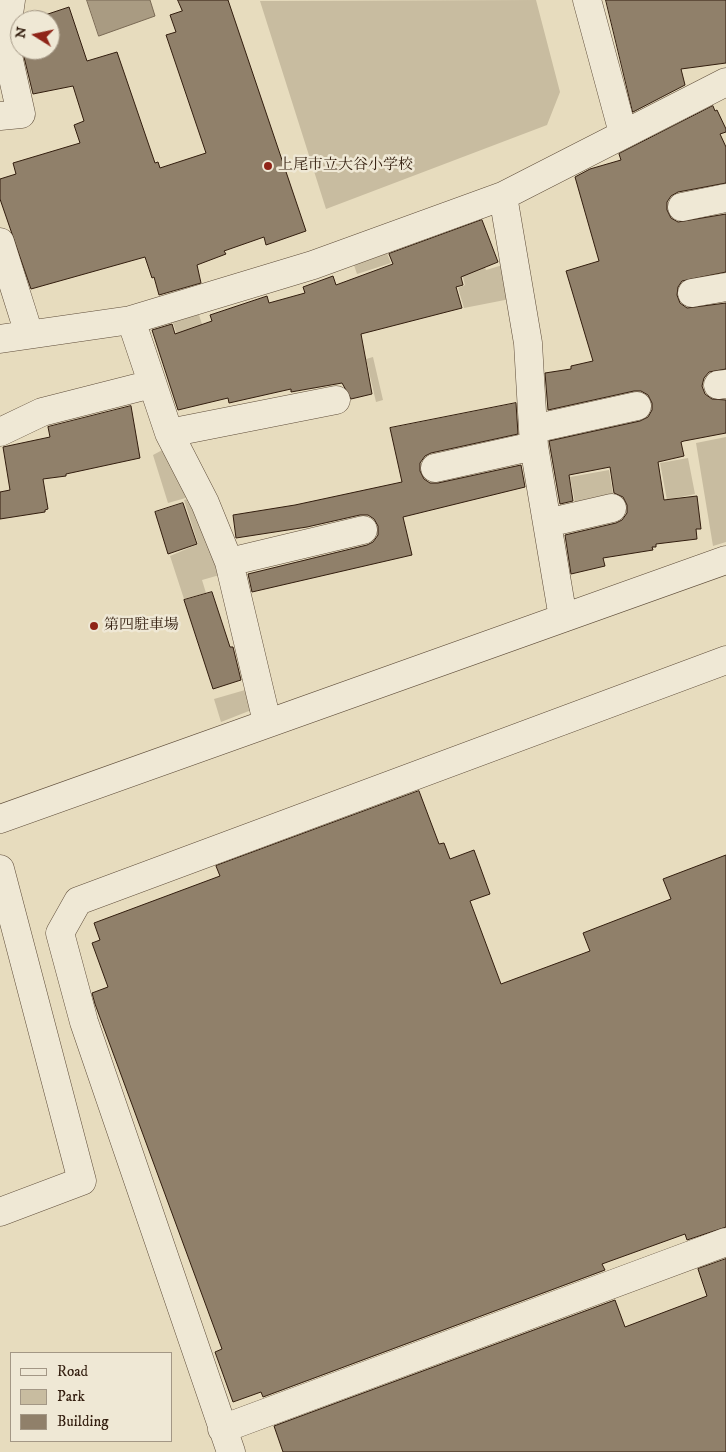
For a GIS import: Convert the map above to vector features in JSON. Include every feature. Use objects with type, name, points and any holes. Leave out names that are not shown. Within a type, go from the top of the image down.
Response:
[{"type":"street","points":[[0,116],[20,114],[5,42],[10,0]]},
{"type":"street","points":[[587,0],[623,133]]},
{"type":"street","points":[[0,339],[131,320],[313,265],[503,196],[726,82]]},
{"type":"street","points":[[503,196],[528,343],[533,438],[563,618]]},
{"type":"street","points":[[682,207],[726,198]]},
{"type":"street","points":[[0,242],[29,334]]},
{"type":"street","points":[[692,293],[726,287]]},
{"type":"street","points":[[131,320],[169,433],[206,503],[229,562],[267,722]]},
{"type":"street","points":[[0,432],[42,412],[152,384]]},
{"type":"street","points":[[169,433],[336,400]]},
{"type":"street","points":[[435,468],[637,406]]},
{"type":"street","points":[[547,523],[612,508]]},
{"type":"street","points":[[229,562],[363,530]]},
{"type":"street","points":[[0,819],[267,722],[726,560]]},
{"type":"street","points":[[726,660],[78,900],[60,933],[84,1022],[227,1441],[726,1242]]},
{"type":"street","points":[[0,869],[82,1181],[0,1212]]},
{"type":"green space","points":[[536,0],[560,92],[547,125],[326,209],[260,1]]},
{"type":"green space","points":[[386,251],[391,263],[357,274],[353,262]]},
{"type":"green space","points":[[480,257],[486,270],[506,264],[510,299],[464,308],[458,288],[465,285],[460,266]]},
{"type":"green space","points":[[198,312],[203,327],[177,335],[172,320]]},
{"type":"green space","points":[[373,357],[383,400],[376,402],[366,359]]},
{"type":"green space","points":[[726,437],[726,542],[713,546],[696,443]]},
{"type":"green space","points":[[170,446],[196,495],[168,503],[153,455]]},
{"type":"green space","points":[[688,458],[695,494],[667,500],[660,463]]},
{"type":"green space","points":[[609,470],[614,500],[576,508],[570,477]]},
{"type":"green space","points":[[196,496],[223,574],[202,580],[206,593],[184,599],[170,556],[198,544],[184,500]]},
{"type":"green space","points":[[252,688],[254,709],[221,722],[214,699]]},
{"type":"shaded area","points":[[87,0],[150,0],[155,16],[99,36]]},
{"type":"building","points":[[178,0],[228,0],[306,231],[266,245],[264,237],[224,251],[226,254],[197,265],[201,283],[159,295],[154,277],[152,278],[145,257],[31,289],[0,199],[0,179],[16,174],[13,163],[80,143],[74,125],[84,121],[73,86],[33,94],[25,60],[60,60],[60,10],[69,7],[87,61],[117,52],[155,163],[158,162],[160,168],[206,153],[166,35],[176,32],[170,15],[182,11]]},
{"type":"building","points":[[606,0],[726,0],[726,63],[681,69],[685,85],[633,112]]},
{"type":"building","points":[[713,106],[715,111],[717,110],[726,129],[726,132],[720,134],[726,147],[726,183],[678,192],[671,196],[667,202],[667,210],[671,218],[678,222],[726,214],[726,272],[682,281],[678,287],[677,295],[680,303],[687,308],[726,303],[726,369],[709,372],[704,378],[702,386],[705,394],[712,399],[726,400],[726,433],[681,442],[684,456],[658,462],[664,500],[697,496],[701,529],[696,529],[697,539],[656,544],[656,547],[652,547],[653,550],[603,558],[605,566],[571,574],[565,535],[616,523],[622,520],[627,513],[627,505],[623,497],[614,493],[610,467],[569,475],[573,501],[560,504],[549,441],[640,421],[648,417],[652,410],[652,403],[648,395],[641,391],[634,391],[548,410],[545,373],[571,369],[571,366],[593,361],[566,271],[599,261],[575,177],[590,169],[621,160],[619,154]]},
{"type":"building","points":[[482,220],[498,262],[461,277],[463,285],[456,287],[462,308],[361,334],[372,394],[351,399],[342,383],[291,392],[291,389],[229,403],[228,398],[178,410],[152,330],[172,324],[175,334],[212,321],[210,315],[267,296],[269,303],[305,293],[303,287],[333,276],[336,285],[393,264],[389,254]]},
{"type":"building","points":[[516,403],[518,434],[431,453],[425,456],[420,463],[420,471],[424,479],[430,483],[438,483],[521,465],[525,487],[403,517],[412,555],[252,592],[248,574],[367,545],[373,542],[378,535],[378,526],[374,519],[368,515],[360,515],[307,527],[236,538],[233,515],[295,505],[402,482],[390,428]]},
{"type":"building","points":[[131,406],[140,458],[66,474],[66,476],[43,479],[48,509],[45,512],[0,519],[0,492],[10,490],[3,447],[50,437],[48,427]]},
{"type":"building","points":[[183,503],[197,544],[168,554],[155,512]]},
{"type":"building","points":[[212,592],[230,647],[233,647],[241,680],[213,689],[184,600]]},
{"type":"building","points":[[419,791],[439,844],[444,843],[450,859],[474,850],[490,894],[470,901],[501,984],[590,951],[583,933],[671,899],[663,879],[726,855],[726,1227],[687,1240],[685,1234],[602,1264],[605,1270],[263,1397],[261,1392],[233,1402],[215,1352],[222,1349],[95,1004],[92,993],[108,987],[92,943],[100,940],[94,923],[220,876],[216,866]]},
{"type":"building","points":[[726,1259],[726,1452],[283,1452],[274,1426],[615,1300],[625,1327],[707,1296],[698,1269]]},
{"type":"place","name":"上尾市立大谷小学校","points":[[268,166]]},
{"type":"place","name":"第四駐車場","points":[[94,626]]}]
